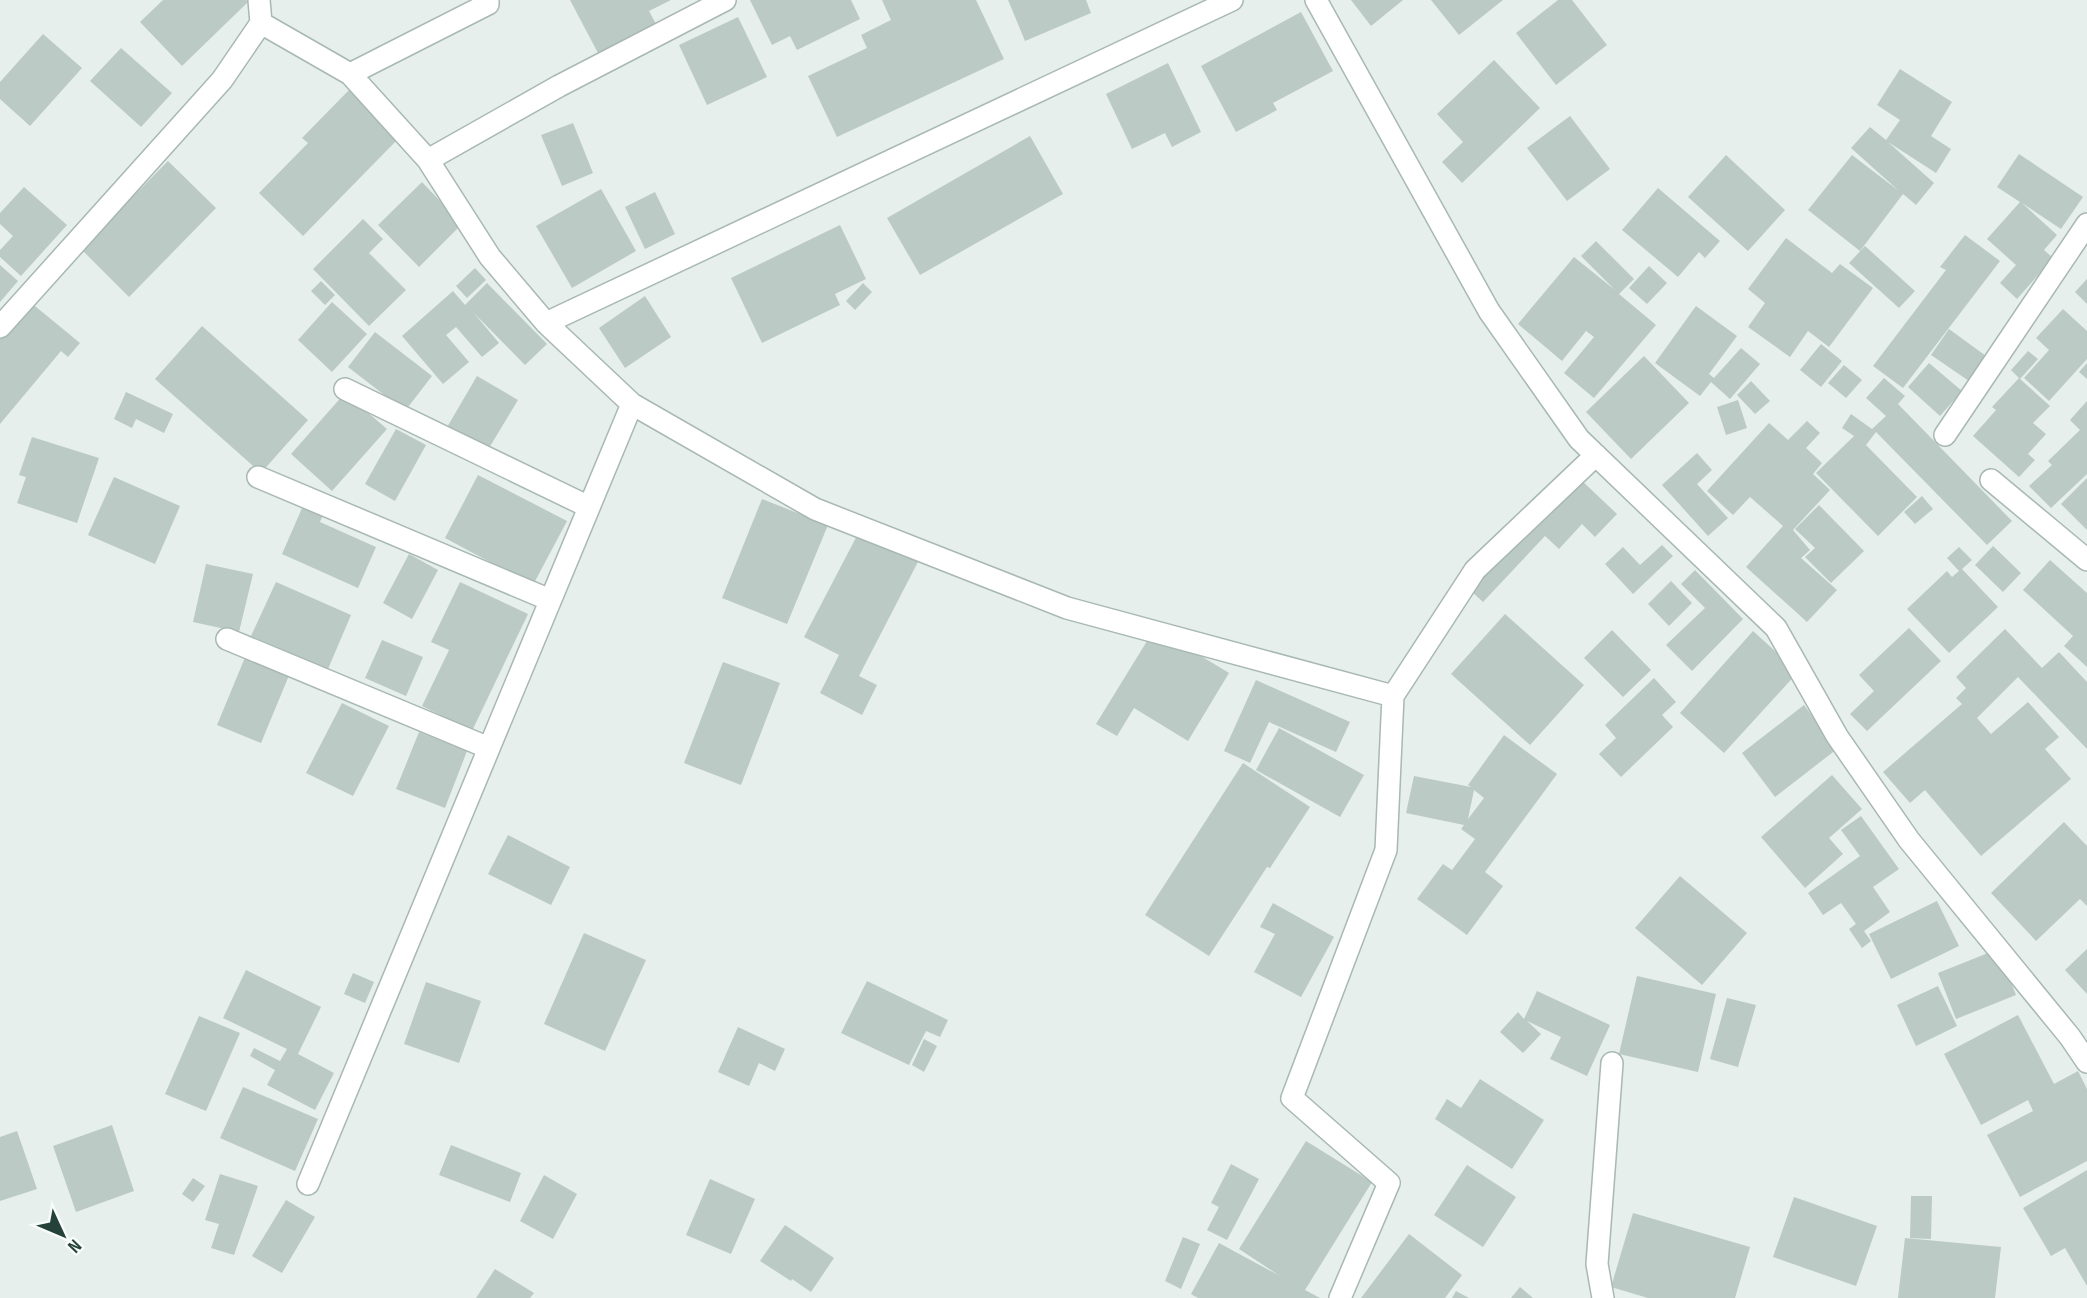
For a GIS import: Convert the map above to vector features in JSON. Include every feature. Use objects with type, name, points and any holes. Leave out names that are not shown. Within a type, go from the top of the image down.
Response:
[{"type":"street","points":[[0,327],[222,80],[261,23],[258,0]]},
{"type":"street","points":[[350,74],[488,4],[488,0]]},
{"type":"street","points":[[428,160],[559,86],[725,0]]},
{"type":"street","points":[[545,323],[1232,0]]},
{"type":"street","points":[[1317,0],[1489,311],[1579,439],[1776,628],[1837,736],[1909,840],[2070,1037],[2087,1062]]},
{"type":"street","points":[[261,23],[350,74],[428,160],[490,257],[545,323],[632,404],[815,509],[1066,608],[1393,696]]},
{"type":"street","points":[[1945,435],[2087,224]]},
{"type":"street","points":[[345,388],[589,507]]},
{"type":"street","points":[[307,1184],[632,404]]},
{"type":"street","points":[[1340,1298],[1389,1183],[1292,1098],[1386,850],[1393,696],[1475,570],[1596,455]]},
{"type":"street","points":[[258,477],[550,600]]},
{"type":"street","points":[[1992,480],[2087,560]]},
{"type":"street","points":[[227,639],[489,748]]},
{"type":"street","points":[[1603,1298],[1597,1264],[1612,1063]]},
{"type":"building","points":[[163,0],[248,2],[182,66],[140,22]]},
{"type":"building","points":[[570,0],[671,0],[649,11],[656,24],[598,53]]},
{"type":"building","points":[[750,0],[851,0],[860,19],[797,50],[790,36],[772,45]]},
{"type":"building","points":[[882,0],[976,0],[1004,59],[837,137],[808,76],[867,48],[861,35],[891,20]]},
{"type":"building","points":[[1008,0],[1086,0],[1091,13],[1025,41]]},
{"type":"building","points":[[1351,0],[1403,0],[1371,26]]},
{"type":"building","points":[[1431,0],[1503,0],[1459,35]]},
{"type":"building","points":[[1558,0],[1572,0],[1607,45],[1556,85],[1516,33]]},
{"type":"building","points":[[1301,12],[1333,71],[1273,103],[1277,110],[1236,132],[1201,66]]},
{"type":"building","points":[[738,17],[767,77],[707,105],[679,45]]},
{"type":"building","points":[[43,34],[82,68],[30,126],[0,99],[0,82]]},
{"type":"building","points":[[121,48],[172,93],[141,127],[90,81]]},
{"type":"building","points":[[1494,60],[1540,108],[1462,183],[1442,162],[1463,142],[1437,114]]},
{"type":"building","points":[[1168,63],[1201,132],[1172,147],[1165,133],[1132,149],[1106,94]]},
{"type":"building","points":[[1900,69],[1952,102],[1931,136],[1951,149],[1936,173],[1888,142],[1934,183],[1916,205],[1903,194],[1860,251],[1808,210],[1852,155],[1899,191],[1851,148],[1870,127],[1886,140],[1900,120],[1877,105]]},
{"type":"building","points":[[349,90],[398,139],[303,236],[259,193],[308,143],[302,138]]},
{"type":"building","points":[[1570,116],[1610,169],[1567,201],[1527,148]]},
{"type":"building","points":[[573,123],[593,173],[562,186],[541,135]]},
{"type":"building","points":[[1030,136],[1063,194],[920,275],[887,218]]},
{"type":"building","points":[[2019,154],[2083,197],[2061,229],[2022,203],[2057,235],[2044,250],[2053,258],[2017,299],[2000,283],[2016,265],[1987,239],[2020,202],[1997,187]]},
{"type":"building","points":[[1726,155],[1785,210],[1748,251],[1688,197]]},
{"type":"building","points":[[168,161],[216,208],[129,297],[81,249]]},
{"type":"building","points":[[422,182],[462,224],[419,267],[378,225]]},
{"type":"building","points":[[24,187],[67,225],[21,276],[0,257],[0,250],[13,236],[0,224],[0,213]]},
{"type":"building","points":[[1658,188],[1720,241],[1705,258],[1699,252],[1678,277],[1622,230]]},
{"type":"building","points":[[601,189],[636,251],[572,288],[536,226]]},
{"type":"building","points":[[655,192],[675,234],[645,249],[625,207]]},
{"type":"building","points":[[363,219],[383,239],[369,253],[406,290],[369,326],[313,269]]},
{"type":"building","points":[[840,225],[866,279],[835,294],[840,305],[762,343],[731,278]]},
{"type":"building","points":[[1965,235],[2000,261],[1903,388],[1873,366],[1946,270],[1940,267]]},
{"type":"building","points":[[1786,238],[1832,273],[1840,264],[1873,288],[1829,347],[1808,331],[1790,357],[1748,327],[1765,303],[1748,289]]},
{"type":"building","points":[[1596,241],[1634,279],[1619,294],[1656,325],[1594,398],[1564,373],[1594,337],[1586,331],[1562,361],[1518,324],[1574,257],[1615,290],[1581,256]]},
{"type":"building","points":[[1865,246],[1915,291],[1899,308],[1849,263]]},
{"type":"building","points":[[0,265],[18,281],[0,302]]},
{"type":"building","points":[[1649,266],[1667,283],[1647,304],[1629,288]]},
{"type":"building","points":[[475,268],[486,280],[467,298],[456,286]]},
{"type":"building","points":[[2087,279],[2087,304],[2075,292]]},
{"type":"building","points":[[321,281],[335,295],[325,305],[311,291]]},
{"type":"building","points":[[487,283],[547,344],[525,365],[473,312],[499,343],[482,357],[456,327],[446,335],[469,362],[443,384],[402,336],[453,291],[465,305]]},
{"type":"building","points":[[863,283],[872,292],[855,310],[846,301]]},
{"type":"building","points":[[645,296],[671,337],[625,368],[599,328]]},
{"type":"building","points":[[30,302],[80,343],[68,357],[61,351],[0,424],[0,339]]},
{"type":"building","points":[[332,302],[367,334],[332,372],[298,340]]},
{"type":"building","points":[[1696,306],[1737,336],[1709,374],[1714,378],[1741,348],[1760,364],[1730,399],[1711,382],[1700,396],[1655,363]]},
{"type":"building","points":[[2063,309],[2087,331],[2087,359],[2049,401],[2024,378],[2049,350],[2036,338]]},
{"type":"building","points":[[202,326],[308,420],[261,473],[155,379]]},
{"type":"building","points":[[1949,329],[1986,356],[1969,381],[1931,355]]},
{"type":"building","points":[[375,332],[432,376],[405,411],[348,367]]},
{"type":"building","points":[[1821,344],[1842,361],[1821,387],[1800,370]]},
{"type":"building","points":[[2028,351],[2038,359],[2020,379],[2011,370]]},
{"type":"building","points":[[1644,356],[1689,403],[1631,459],[1586,412]]},
{"type":"building","points":[[1929,363],[1962,391],[1940,416],[1908,387]]},
{"type":"building","points":[[2087,363],[2087,379],[2079,372]]},
{"type":"building","points":[[1844,365],[1862,380],[1846,398],[1828,383]]},
{"type":"building","points":[[477,376],[518,400],[486,453],[446,429]]},
{"type":"building","points":[[1884,378],[1905,396],[1898,404],[2012,521],[1987,545],[1876,432],[1866,445],[1917,497],[1878,536],[1816,473],[1854,436],[1842,428],[1851,414],[1872,429],[1886,416],[1866,398]]},
{"type":"building","points":[[2019,378],[2050,406],[2033,423],[2046,434],[2028,454],[2035,460],[2019,477],[1973,436],[1996,410],[1992,407]]},
{"type":"building","points":[[1751,381],[1770,401],[1755,414],[1737,395]]},
{"type":"building","points":[[126,392],[173,414],[164,433],[136,419],[132,428],[114,419]]},
{"type":"building","points":[[345,393],[387,429],[332,491],[291,454]]},
{"type":"building","points":[[1738,400],[1747,428],[1726,435],[1717,407]]},
{"type":"building","points":[[2087,401],[2087,474],[2051,508],[2029,486],[2052,465],[2048,461],[2080,430],[2070,420]]},
{"type":"building","points":[[1807,421],[1820,433],[1806,448],[1822,463],[1813,474],[1830,490],[1793,530],[1810,550],[1801,558],[1837,590],[1807,622],[1746,567],[1783,526],[1750,497],[1733,515],[1707,491],[1769,423],[1788,440]]},
{"type":"building","points":[[396,429],[426,445],[395,501],[365,484]]},
{"type":"building","points":[[32,437],[99,458],[77,523],[17,503],[26,477],[19,475]]},
{"type":"building","points":[[1697,453],[1712,470],[1697,484],[1728,518],[1708,536],[1662,485]]},
{"type":"building","points":[[478,475],[567,521],[533,585],[445,538]]},
{"type":"building","points":[[114,477],[180,506],[155,564],[88,535]]},
{"type":"building","points":[[1579,478],[1617,514],[1595,537],[1582,524],[1559,549],[1545,536],[1483,602],[1471,591]]},
{"type":"building","points":[[2087,478],[2087,530],[2061,504]]},
{"type":"building","points":[[1922,496],[1933,509],[1915,524],[1904,512]]},
{"type":"building","points":[[306,499],[326,508],[320,522],[376,547],[358,588],[282,554]]},
{"type":"building","points":[[762,499],[828,525],[787,624],[722,598]]},
{"type":"building","points":[[1819,505],[1864,551],[1831,583],[1805,557],[1815,548],[1795,529]]},
{"type":"building","points":[[861,528],[920,558],[859,676],[877,685],[862,715],[820,693],[839,655],[804,637]]},
{"type":"building","points":[[1662,545],[1673,556],[1633,594],[1605,564],[1623,547],[1640,565]]},
{"type":"building","points":[[1993,546],[2021,573],[2003,592],[1975,565]]},
{"type":"building","points":[[1959,547],[1972,560],[1962,569],[1998,607],[1949,653],[1907,609],[1947,571],[1952,577],[1959,571],[1947,558]]},
{"type":"building","points":[[409,554],[438,570],[412,619],[383,603]]},
{"type":"building","points":[[2050,560],[2087,593],[2087,667],[2064,646],[2073,636],[2023,590]]},
{"type":"building","points":[[206,564],[253,574],[239,632],[193,622]]},
{"type":"building","points":[[1695,570],[1743,619],[1692,671],[1666,645],[1705,608],[1681,584]]},
{"type":"building","points":[[1671,581],[1692,603],[1669,626],[1648,604]]},
{"type":"building","points":[[276,582],[351,615],[328,669],[251,636]]},
{"type":"building","points":[[460,582],[528,614],[472,731],[422,706],[449,650],[431,642]]},
{"type":"building","points":[[1505,614],[1584,685],[1530,745],[1451,674]]},
{"type":"building","points":[[1155,628],[1229,673],[1188,741],[1134,708],[1117,736],[1096,724]]},
{"type":"building","points":[[1909,628],[1941,661],[1867,731],[1850,714],[1874,691],[1859,675]]},
{"type":"building","points":[[2005,629],[2042,668],[2059,652],[2087,682],[2087,749],[2018,677],[1977,718],[1991,734],[2028,702],[2059,737],[2045,749],[2071,779],[1981,856],[1925,790],[1910,803],[1883,772],[1962,704],[1956,698],[1966,688],[1956,677]]},
{"type":"building","points":[[1612,630],[1651,670],[1623,697],[1584,658]]},
{"type":"building","points":[[1753,631],[1798,672],[1724,753],[1680,713]]},
{"type":"building","points":[[382,640],[423,657],[406,696],[365,678]]},
{"type":"building","points":[[246,655],[290,673],[261,743],[217,725]]},
{"type":"building","points":[[723,662],[780,683],[741,785],[684,763]]},
{"type":"building","points":[[1654,678],[1676,702],[1662,715],[1673,727],[1621,777],[1599,754],[1616,738],[1605,725]]},
{"type":"building","points":[[1256,680],[1350,722],[1336,752],[1269,722],[1250,763],[1224,751]]},
{"type":"building","points":[[342,703],[389,726],[353,796],[306,773]]},
{"type":"building","points":[[1804,705],[1837,749],[1775,797],[1742,753]]},
{"type":"building","points":[[1279,728],[1364,775],[1340,817],[1256,770]]},
{"type":"building","points":[[419,732],[467,751],[445,808],[396,789]]},
{"type":"building","points":[[1504,735],[1557,774],[1485,872],[1503,886],[1467,935],[1417,899],[1443,864],[1452,870],[1475,839],[1461,829],[1464,825],[1406,813],[1414,776],[1471,787],[1468,785]],"holes":[[[1474,790],[1484,798],[1468,819]]]},
{"type":"building","points":[[1243,763],[1310,807],[1209,956],[1145,915]]},
{"type":"building","points":[[1832,775],[1862,809],[1829,838],[1843,854],[1805,888],[1761,837]]},
{"type":"building","points":[[1861,816],[1899,869],[1873,887],[1890,912],[1864,931],[1871,941],[1862,948],[1849,929],[1856,924],[1841,903],[1823,915],[1808,893],[1860,856],[1841,830]]},
{"type":"building","points":[[2064,822],[2087,846],[2087,906],[2080,899],[2036,941],[1991,893]]},
{"type":"building","points":[[508,835],[570,867],[551,905],[488,874]]},
{"type":"building","points":[[1680,876],[1747,933],[1702,985],[1635,928]]},
{"type":"building","points":[[1937,901],[1959,946],[1891,979],[1869,934]]},
{"type":"building","points":[[1273,903],[1334,937],[1301,997],[1254,972],[1275,934],[1260,927]]},
{"type":"building","points":[[584,933],[646,960],[605,1051],[544,1024]]},
{"type":"building","points":[[1998,949],[2016,995],[1956,1019],[1938,973]]},
{"type":"building","points":[[2087,949],[2087,994],[2065,970]]},
{"type":"building","points":[[246,970],[321,1007],[298,1054],[334,1073],[315,1110],[267,1085],[275,1070],[250,1056],[254,1048],[280,1061],[287,1049],[223,1018]]},
{"type":"building","points":[[353,973],[374,982],[365,1003],[344,994]]},
{"type":"building","points":[[1637,976],[1716,994],[1698,1072],[1619,1054]]},
{"type":"building","points":[[867,981],[948,1020],[940,1037],[926,1031],[909,1065],[841,1033]]},
{"type":"building","points":[[426,982],[481,1001],[459,1063],[404,1044]]},
{"type":"building","points":[[1938,986],[1957,1026],[1916,1046],[1897,1005]]},
{"type":"building","points":[[1537,991],[1610,1025],[1587,1076],[1550,1059],[1561,1037],[1527,1021],[1541,1034],[1523,1053],[1500,1032],[1518,1012],[1524,1019]]},
{"type":"building","points":[[1727,998],[1756,1005],[1738,1067],[1710,1059]]},
{"type":"building","points":[[2018,1015],[2054,1084],[2078,1071],[2087,1089],[2087,1161],[2020,1197],[1987,1135],[2033,1111],[2028,1100],[1981,1125],[1944,1054]]},
{"type":"building","points":[[199,1016],[240,1033],[206,1111],[165,1094]]},
{"type":"building","points":[[738,1027],[785,1049],[775,1071],[759,1063],[749,1086],[718,1072]]},
{"type":"building","points":[[924,1039],[937,1046],[924,1072],[912,1065]]},
{"type":"building","points":[[1480,1079],[1544,1120],[1512,1169],[1435,1119],[1447,1099],[1461,1108]]},
{"type":"building","points":[[243,1087],[318,1119],[295,1171],[220,1138]]},
{"type":"building","points":[[112,1125],[134,1191],[76,1212],[53,1146]]},
{"type":"building","points":[[17,1131],[37,1189],[0,1201],[0,1137]]},
{"type":"building","points":[[1306,1141],[1372,1182],[1305,1290],[1320,1298],[1198,1298],[1191,1294],[1219,1243],[1280,1276],[1239,1249]]},
{"type":"building","points":[[451,1145],[521,1173],[510,1202],[439,1175]]},
{"type":"building","points":[[1231,1164],[1259,1179],[1227,1240],[1207,1230],[1219,1207],[1211,1203]]},
{"type":"building","points":[[1467,1165],[1516,1197],[1483,1247],[1434,1215]]},
{"type":"building","points":[[2087,1170],[2087,1286],[2065,1248],[2051,1256],[2023,1208]]},
{"type":"building","points":[[220,1174],[258,1186],[234,1255],[211,1248],[219,1224],[205,1220]]},
{"type":"building","points":[[544,1175],[577,1194],[553,1239],[520,1221]]},
{"type":"building","points":[[193,1178],[205,1186],[193,1202],[182,1194]]},
{"type":"building","points":[[710,1179],[755,1199],[731,1254],[686,1235]]},
{"type":"building","points":[[1911,1196],[1932,1196],[1931,1239],[1910,1238]]},
{"type":"building","points":[[1794,1197],[1877,1226],[1856,1286],[1773,1257]]},
{"type":"building","points":[[286,1200],[315,1217],[282,1273],[252,1256]]},
{"type":"building","points":[[1633,1213],[1750,1247],[1735,1298],[1648,1298],[1611,1287]]},
{"type":"building","points":[[785,1225],[834,1258],[811,1292],[760,1261]]},
{"type":"building","points":[[1409,1234],[1462,1275],[1445,1298],[1361,1298]]},
{"type":"building","points":[[1183,1237],[1200,1244],[1181,1289],[1165,1281]]},
{"type":"building","points":[[1905,1238],[2001,1247],[1995,1298],[1898,1298]]},
{"type":"building","points":[[495,1269],[534,1293],[530,1298],[476,1298]]},
{"type":"building","points":[[1520,1287],[1533,1298],[1511,1298]]},
{"type":"building","points":[[1456,1291],[1469,1298],[1452,1298]]}]
